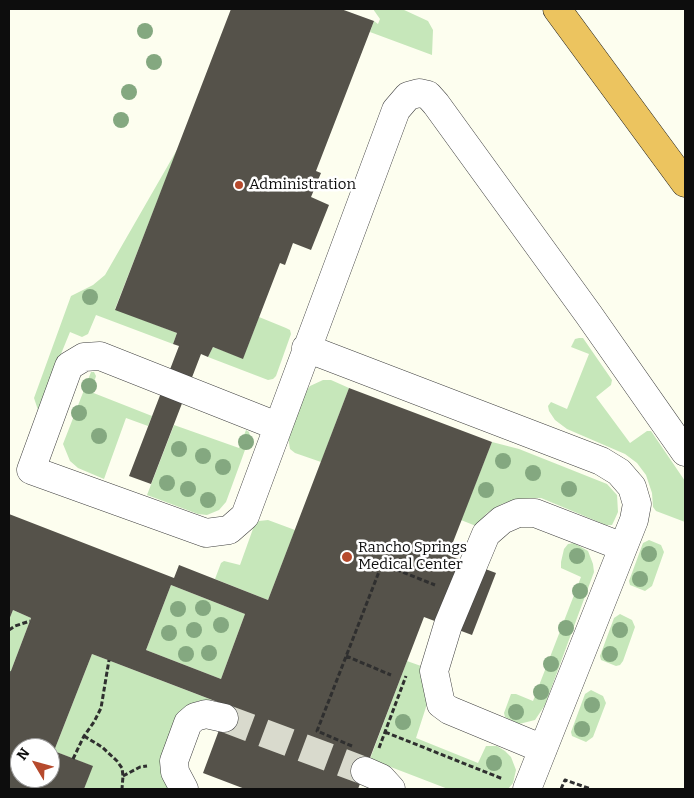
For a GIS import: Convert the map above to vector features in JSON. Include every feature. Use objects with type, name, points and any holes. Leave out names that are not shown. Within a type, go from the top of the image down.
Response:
[{"type":"highway","points":[[557,9],[685,184]]},
{"type":"lane","points":[[277,426],[100,356],[84,357],[69,366],[20,467],[206,533],[229,530],[245,516],[396,110],[408,96],[419,93],[428,95],[436,104],[589,315],[685,452]]},
{"type":"lane","points":[[306,348],[601,461],[620,472],[632,487],[637,504],[634,520],[527,789]]},
{"type":"lane","points":[[543,749],[449,710],[441,704],[434,671],[448,625],[486,534],[502,520],[518,513],[535,513],[623,546]]},
{"type":"lane","points":[[184,789],[176,772],[174,761],[188,724],[195,717],[206,714],[224,718]]},
{"type":"lane","points":[[371,763],[391,789]]},
{"type":"path","points":[[354,746],[317,731],[382,564],[441,588]]},
{"type":"path","points":[[9,630],[30,621]]},
{"type":"path","points":[[346,656],[391,675]]},
{"type":"path","points":[[73,758],[101,708],[109,660]]},
{"type":"path","points":[[371,763],[408,671]]},
{"type":"path","points":[[385,732],[527,789]]},
{"type":"path","points":[[84,736],[111,754],[122,768],[122,789]]},
{"type":"path","points":[[123,776],[140,767],[148,766]]},
{"type":"path","points":[[561,789],[565,780],[591,789]]},
{"type":"green space","points":[[373,9],[402,9],[428,21],[433,30],[432,55],[370,32],[374,21],[378,24],[380,19]]},
{"type":"green space","points":[[178,148],[115,309],[177,333],[173,344],[96,315],[88,334],[82,337],[70,332],[38,410],[34,398],[71,296],[93,285],[105,275]]},
{"type":"green space","points":[[259,317],[290,330],[291,334],[276,376],[273,379],[268,380],[208,357],[213,347],[243,358]]},
{"type":"green space","points":[[583,338],[612,380],[611,385],[596,397],[630,443],[647,431],[651,431],[685,481],[685,522],[656,511],[653,507],[652,493],[646,475],[637,463],[625,454],[567,429],[555,420],[549,411],[548,406],[551,402],[567,409],[589,354],[571,347],[575,339]]},
{"type":"green space","points":[[91,372],[94,372],[96,376],[91,392],[152,416],[148,426],[126,418],[104,479],[78,468],[70,461],[63,444]]},
{"type":"green space","points":[[323,380],[331,380],[349,388],[321,462],[295,453],[290,449],[288,437],[304,394],[310,386]]},
{"type":"green space","points":[[174,425],[239,448],[246,430],[249,432],[250,436],[226,502],[219,510],[207,515],[198,514],[147,495]]},
{"type":"green space","points":[[492,442],[519,449],[607,484],[617,495],[618,512],[612,525],[606,525],[541,498],[516,499],[502,504],[487,513],[476,526],[461,520]]},
{"type":"green space","points":[[268,520],[295,530],[268,600],[215,579],[221,563],[224,561],[240,565],[254,526],[259,521]]},
{"type":"green space","points":[[649,540],[661,545],[664,552],[652,586],[645,591],[630,585],[629,581],[643,543]]},
{"type":"green space","points":[[574,543],[588,551],[594,572],[545,705],[535,720],[519,724],[505,717],[504,713],[511,694],[516,694],[533,701],[581,577],[561,568],[564,549],[568,544]]},
{"type":"green space","points":[[171,585],[245,614],[221,679],[146,650]]},
{"type":"green space","points":[[13,610],[31,618],[9,676],[9,620]]},
{"type":"green space","points":[[620,614],[632,620],[635,627],[623,661],[620,665],[616,666],[601,660],[600,656],[614,618]]},
{"type":"green space","points":[[92,654],[212,700],[198,701],[186,707],[177,715],[160,763],[162,775],[170,789],[84,789],[92,766],[60,753],[59,738]]},
{"type":"green space","points":[[407,661],[421,666],[427,704],[416,738],[478,763],[486,746],[497,746],[511,757],[516,770],[513,783],[508,789],[448,789],[370,759]]},
{"type":"green space","points":[[591,690],[603,696],[606,703],[593,737],[586,742],[572,736],[571,732],[585,694]]},
{"type":"building","name":"Administration","points":[[231,9],[341,9],[374,21],[316,171],[321,173],[311,197],[329,205],[311,250],[293,243],[285,265],[280,263],[243,359],[213,347],[208,357],[201,354],[151,484],[129,476],[179,346],[173,344],[177,333],[115,310]]},
{"type":"building","points":[[349,388],[492,442],[448,555],[496,573],[472,635],[424,617],[358,789],[245,789],[203,773],[228,706],[92,654],[59,738],[10,738],[10,788],[60,788],[60,753],[93,766],[84,789],[9,789],[9,676],[31,618],[13,610],[9,620],[9,514],[174,578],[179,565],[268,600]],"holes":[[[171,585],[245,614],[221,679],[146,650]]]},
{"type":"tunnel","points":[[224,718],[365,771]]},
{"type":"place","name":"Administration","points":[[239,185]]},
{"type":"place","name":"Rancho Springs Medical Center","points":[[347,557]]}]
